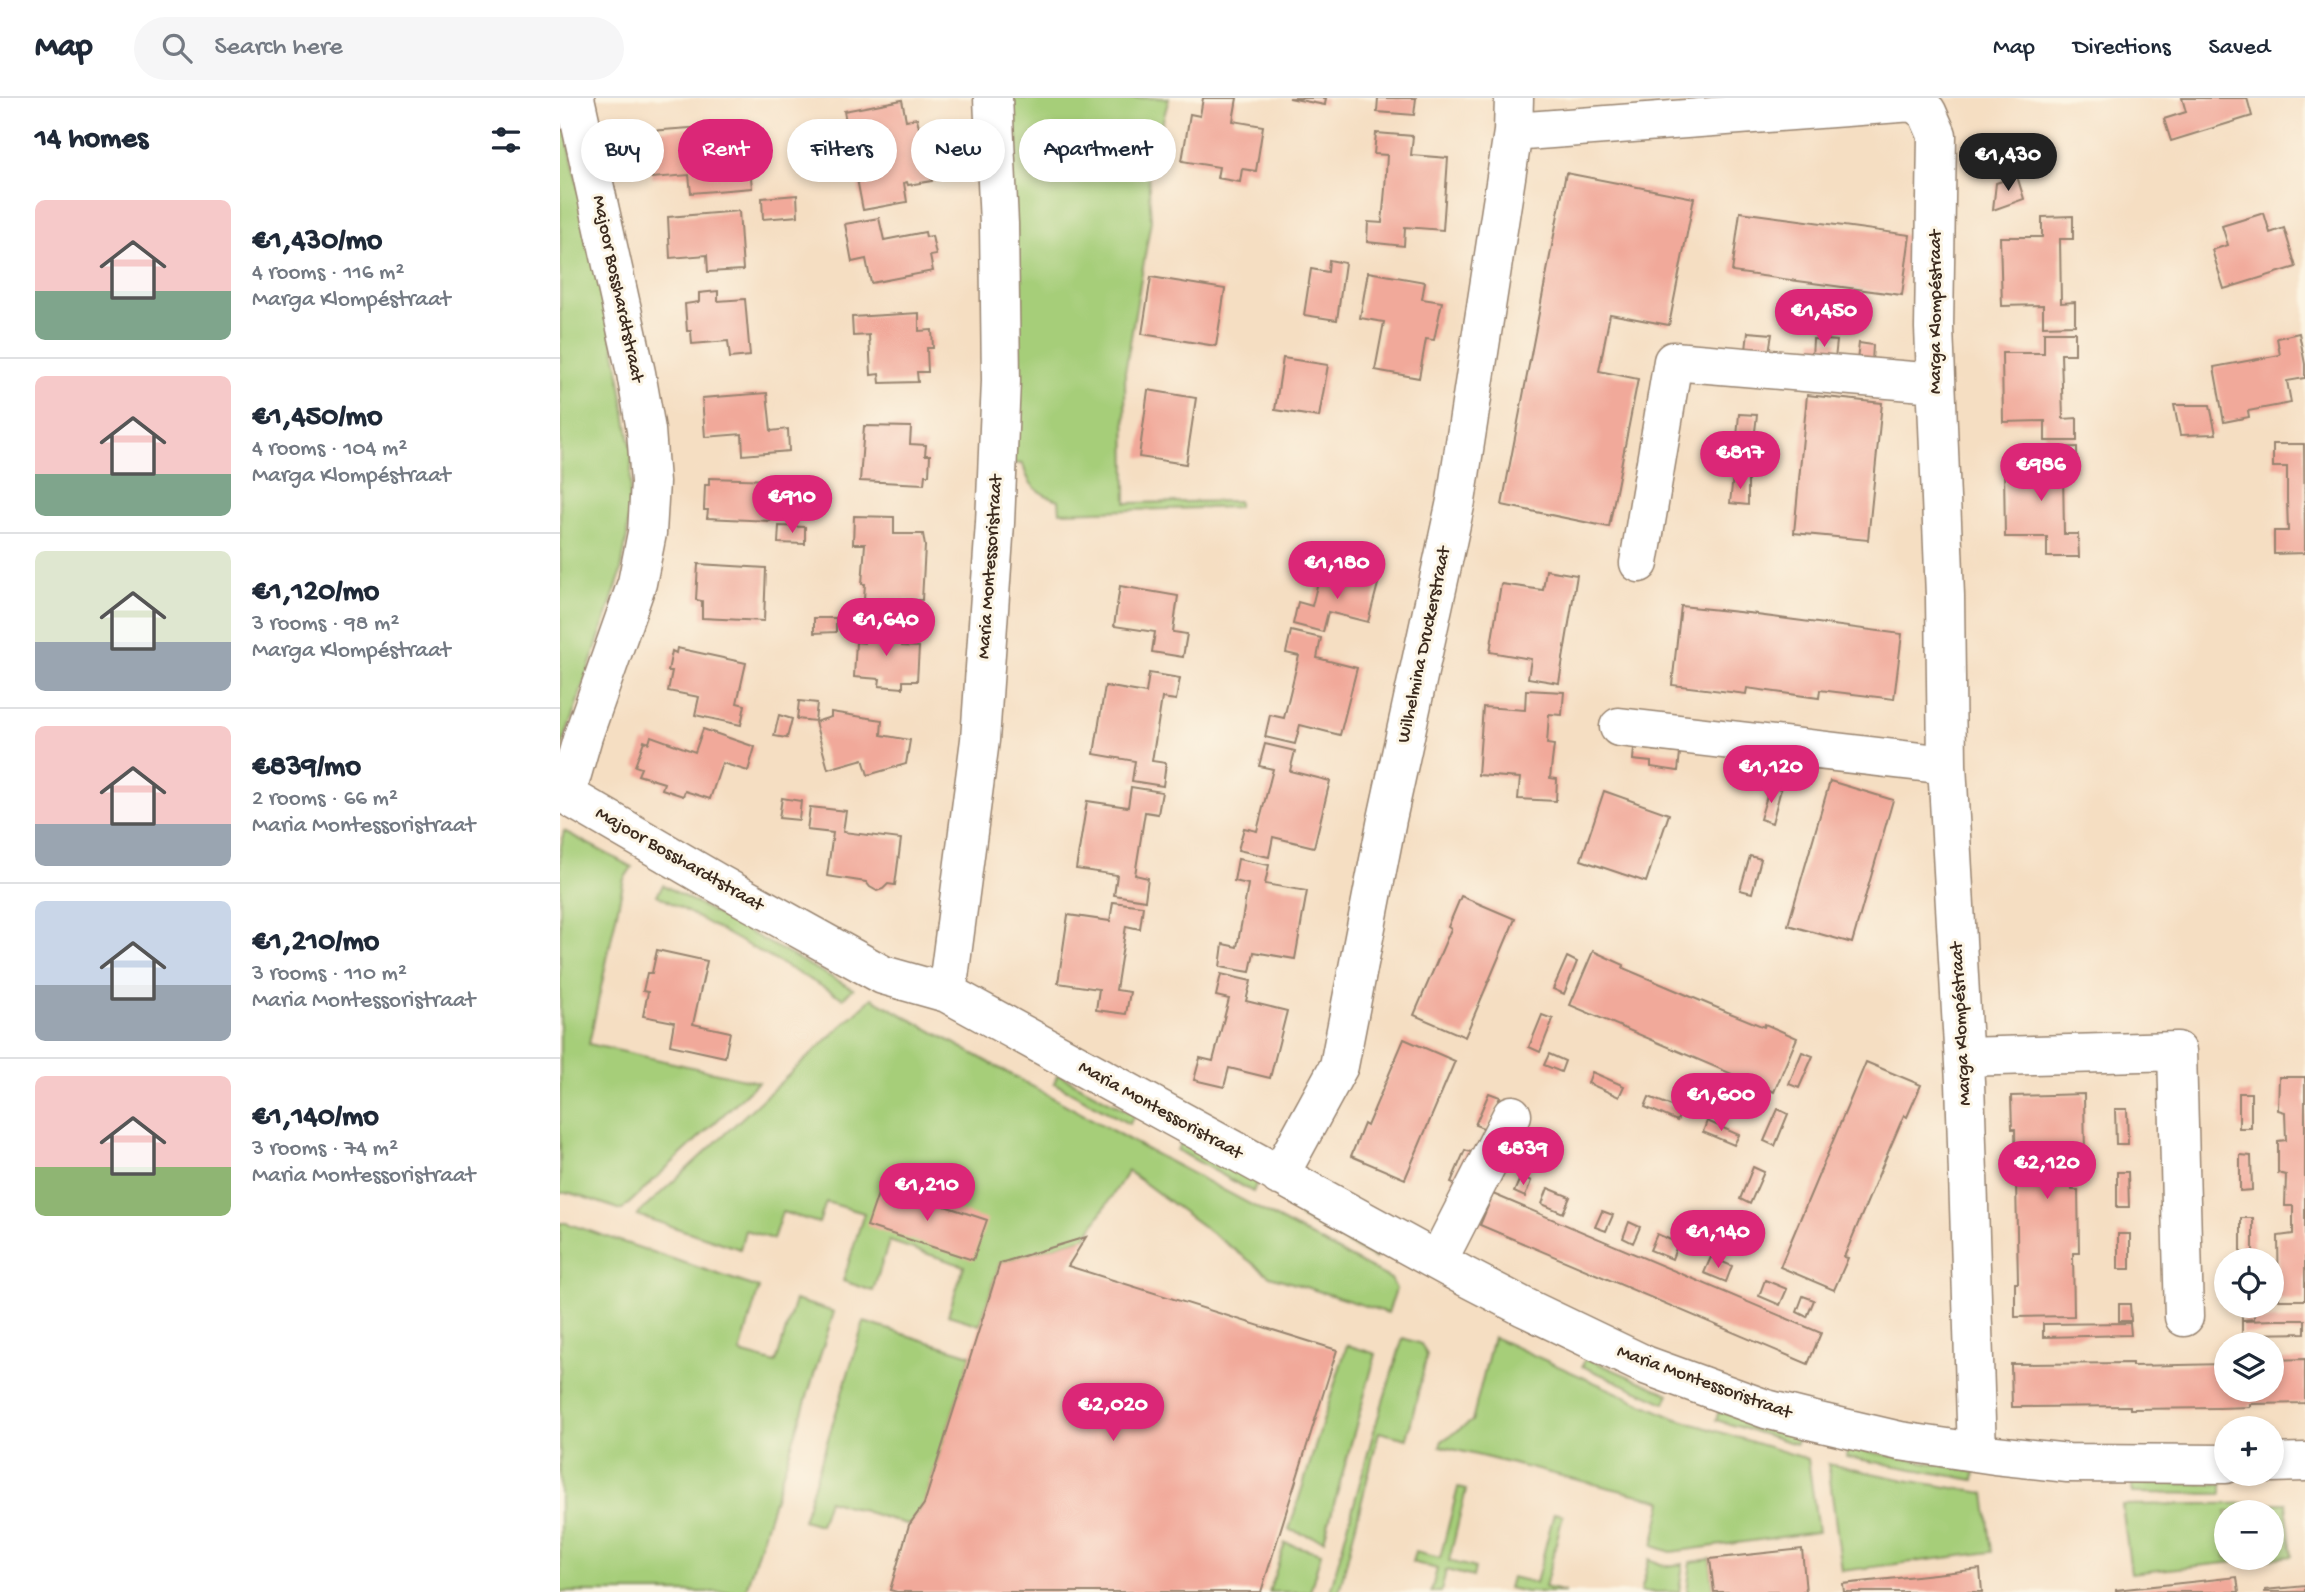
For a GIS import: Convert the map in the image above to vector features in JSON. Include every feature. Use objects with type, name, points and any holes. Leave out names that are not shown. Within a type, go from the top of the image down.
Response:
[{"type":"street","name":"Majoor Bosshardtstraat","points":[[575,98],[636,373],[646,430],[650,482],[647,533],[637,583],[583,736],[566,795],[883,975],[947,993]]},
{"type":"street","name":"Maria Montessoristraat","points":[[993,98],[999,224],[1001,381],[995,523],[980,740],[947,993],[1524,1307],[1645,1365],[1766,1409],[1900,1441],[2068,1463],[2214,1464]]},
{"type":"street","name":"Marga Klompéstraat","points":[[1514,115],[1913,102],[1927,112],[1937,135],[1934,328],[1945,596],[1947,765],[1964,1057],[1977,1452]]},
{"type":"street","name":"Wilhelmina Druckerstraat","points":[[1279,1176],[1339,1066],[1387,819],[1457,500],[1514,115]]},
{"type":"street","points":[[1639,563],[1673,361],[1936,383]]},
{"type":"street","points":[[1619,727],[1947,765]]},
{"type":"street","points":[[1964,1057],[2177,1051],[2184,1317]]},
{"type":"street","points":[[1438,1260],[1513,1115]]},
{"type":"street","points":[[2284,1463],[2305,1462]]},
{"type":"green space","points":[[1011,98],[1169,98],[1163,119],[1019,119],[1019,182],[1148,182],[1151,220],[1125,372],[1126,503],[1238,501],[1238,507],[1060,512],[1059,500],[1035,488],[1023,464],[1012,463]]},
{"type":"green space","points":[[560,105],[617,361],[632,456],[627,537],[620,576],[560,753]]},
{"type":"green space","points":[[564,831],[632,867],[624,879],[589,1044],[758,1082],[622,1210],[571,1193],[560,1193],[560,851]]},
{"type":"green space","points":[[663,885],[853,989],[843,998],[657,895]]},
{"type":"green space","points":[[872,998],[1144,1148],[1391,1279],[1396,1289],[1388,1313],[1270,1276],[1128,1171],[1086,1237],[1000,1263],[980,1325],[948,1315],[964,1266],[889,1241],[873,1291],[843,1281],[864,1213],[826,1202],[819,1223],[782,1212],[773,1239],[745,1230],[740,1249],[637,1215]]},
{"type":"green space","points":[[1058,1074],[1135,1115],[1129,1124],[1054,1083]]},
{"type":"green space","points":[[1182,1141],[1257,1182],[1253,1192],[1177,1150]]},
{"type":"green space","points":[[1304,1208],[1380,1250],[1375,1259],[1299,1217]]},
{"type":"green space","points":[[560,1223],[759,1288],[740,1353],[776,1363],[795,1300],[834,1312],[745,1592],[560,1592]]},
{"type":"green space","points":[[864,1322],[971,1355],[924,1504],[909,1525],[828,1500],[820,1525],[803,1520]]},
{"type":"green space","points":[[1493,1337],[1674,1418],[1808,1459],[1818,1532],[1671,1552],[1653,1546],[1663,1501],[1440,1446],[1442,1441],[1472,1421]]},
{"type":"green space","points":[[1403,1338],[1421,1344],[1427,1355],[1407,1439],[1379,1432],[1339,1592],[1330,1592],[1375,1427]]},
{"type":"green space","points":[[1347,1345],[1376,1354],[1324,1540],[1289,1530]]},
{"type":"green space","points":[[1586,1358],[1669,1394],[1665,1403],[1582,1366]]},
{"type":"green space","points":[[1719,1411],[1798,1435],[1796,1444],[1716,1420]]},
{"type":"green space","points":[[1848,1448],[1975,1471],[1974,1480],[1846,1457]]},
{"type":"green space","points":[[1828,1464],[1985,1493],[1992,1552],[1842,1571]]},
{"type":"green space","points":[[2132,1483],[2222,1486],[2222,1494],[2132,1493]]},
{"type":"green space","points":[[1458,1488],[1466,1490],[1449,1561],[1475,1568],[1473,1577],[1446,1570],[1441,1592],[1431,1592],[1437,1569],[1412,1562],[1415,1552],[1440,1558]]},
{"type":"green space","points":[[2284,1503],[2286,1503],[2292,1556],[2284,1557]]},
{"type":"green space","points":[[2214,1504],[2214,1564],[2131,1573],[2122,1505]]},
{"type":"green space","points":[[1554,1513],[1563,1515],[1545,1587],[1565,1592],[1526,1592],[1508,1588],[1511,1577],[1536,1583]]},
{"type":"green space","points":[[1285,1543],[1321,1553],[1310,1592],[1269,1592]]},
{"type":"green space","points":[[1649,1559],[1665,1566],[1683,1564],[1679,1592],[1641,1592]]},
{"type":"green space","points":[[1710,1559],[1714,1592],[1687,1592],[1691,1562]]},
{"type":"building","points":[[1203,98],[1237,98],[1233,121],[1263,126],[1256,171],[1242,169],[1240,182],[1217,178],[1219,167],[1182,161],[1190,114],[1200,116]]},
{"type":"building","points":[[1289,98],[1326,98],[1325,105]]},
{"type":"building","points":[[1378,98],[1416,98],[1414,115],[1377,112]]},
{"type":"building","points":[[2182,98],[2247,98],[2252,116],[2171,141],[2164,119],[2186,112]]},
{"type":"building","points":[[902,100],[906,120],[911,119],[911,182],[926,182],[908,185],[907,182],[904,183],[907,202],[863,210],[858,182],[897,182],[897,119],[846,119],[844,111]]},
{"type":"building","points":[[678,129],[678,176],[664,177],[664,130]]},
{"type":"building","points":[[1376,133],[1413,136],[1411,155],[1448,158],[1443,230],[1405,227],[1404,246],[1367,242],[1368,222],[1382,223],[1385,189],[1387,155],[1374,154]]},
{"type":"building","points":[[1566,173],[1694,198],[1669,325],[1610,314],[1599,371],[1638,379],[1609,527],[1502,505]]},
{"type":"building","points":[[2017,176],[2024,199],[1993,210],[1996,183]]},
{"type":"building","points":[[690,182],[751,182],[752,188],[691,193]]},
{"type":"building","points":[[797,195],[798,216],[763,219],[762,198]]},
{"type":"building","points":[[739,211],[743,270],[708,272],[707,255],[670,258],[668,217]]},
{"type":"building","points":[[1740,212],[1910,235],[1902,295],[1732,272]]},
{"type":"building","points":[[2264,213],[2270,233],[2284,228],[2296,267],[2224,289],[2212,250],[2228,245],[2222,226]]},
{"type":"building","points":[[2073,216],[2073,239],[2060,239],[2061,303],[2075,302],[2075,325],[2043,326],[2043,305],[2002,306],[2000,237],[2042,237],[2042,217]]},
{"type":"building","points":[[879,218],[884,240],[925,232],[926,237],[932,236],[936,255],[930,256],[933,271],[871,283],[866,259],[852,262],[845,224]]},
{"type":"building","points":[[1329,260],[1345,263],[1337,320],[1304,315],[1311,269],[1328,272]]},
{"type":"building","points":[[1368,272],[1425,282],[1422,299],[1442,302],[1434,340],[1426,339],[1419,378],[1375,370],[1384,322],[1360,318]]},
{"type":"building","points":[[1151,277],[1225,289],[1216,346],[1142,334]]},
{"type":"building","points":[[718,291],[718,301],[745,299],[750,356],[730,358],[728,341],[692,344],[691,331],[687,331],[685,304],[699,302],[699,293]]},
{"type":"building","points":[[919,313],[919,331],[932,330],[933,348],[927,348],[928,372],[917,372],[918,382],[880,383],[879,374],[871,375],[869,335],[853,336],[852,317]]},
{"type":"building","points":[[1748,332],[1772,334],[1769,352],[1746,350]]},
{"type":"building","points":[[2044,332],[2075,332],[2075,354],[2061,354],[2063,419],[2077,418],[2077,441],[2045,441],[2045,421],[2003,422],[2002,353],[2044,353]]},
{"type":"building","points":[[2299,333],[2305,378],[2287,381],[2291,403],[2248,411],[2249,417],[2224,422],[2214,367],[2280,355],[2277,338]]},
{"type":"building","points":[[1813,339],[1837,341],[1835,359],[1812,357]]},
{"type":"building","points":[[1859,343],[1873,345],[1872,362],[1857,361]]},
{"type":"building","points":[[1283,358],[1328,365],[1319,417],[1275,410]]},
{"type":"building","points":[[1148,390],[1196,398],[1186,464],[1139,457]]},
{"type":"building","points":[[767,393],[771,431],[788,429],[789,451],[743,455],[742,434],[705,437],[702,398]]},
{"type":"building","points":[[1807,395],[1882,403],[1868,540],[1794,533]]},
{"type":"building","points":[[2174,405],[2210,405],[2216,434],[2180,435]]},
{"type":"building","points":[[1739,414],[1757,415],[1754,439],[1737,437]]},
{"type":"building","points":[[864,426],[911,427],[910,444],[926,445],[925,455],[930,455],[929,475],[925,475],[924,484],[860,481]]},
{"type":"building","points":[[2273,444],[2304,444],[2305,553],[2274,554],[2274,531],[2288,531],[2287,467],[2273,467]]},
{"type":"building","points":[[2077,447],[2077,470],[2063,470],[2064,534],[2078,534],[2079,557],[2047,557],[2047,537],[2005,537],[2004,469],[2046,468],[2046,448]]},
{"type":"building","points":[[1733,477],[1748,479],[1748,505],[1730,503]]},
{"type":"building","points":[[709,478],[772,480],[770,521],[707,518],[708,510],[704,510],[705,485],[709,485]]},
{"type":"building","points":[[854,516],[894,517],[894,534],[923,534],[925,546],[922,600],[864,599],[865,584],[862,584],[865,544],[853,544]]},
{"type":"building","points":[[779,526],[805,527],[805,544],[778,543]]},
{"type":"building","points":[[698,564],[766,568],[764,621],[702,618],[702,601],[696,600]]},
{"type":"building","points":[[1321,570],[1378,584],[1368,622],[1328,612],[1323,632],[1293,624],[1298,602],[1312,606]]},
{"type":"building","points":[[1546,570],[1577,575],[1559,683],[1528,678],[1531,659],[1490,652],[1501,584],[1543,590]]},
{"type":"building","points":[[1120,586],[1178,596],[1173,632],[1187,634],[1183,657],[1152,652],[1155,632],[1114,626]]},
{"type":"building","points":[[1681,606],[1902,634],[1894,699],[1820,690],[1819,698],[1747,688],[1746,694],[1672,685]]},
{"type":"building","points":[[814,618],[836,618],[836,632],[814,633]]},
{"type":"building","points":[[866,626],[903,629],[902,646],[919,647],[917,681],[903,681],[903,688],[879,686],[880,679],[854,677],[856,642],[864,643]]},
{"type":"building","points":[[1291,631],[1321,638],[1317,658],[1357,668],[1340,735],[1300,725],[1295,744],[1265,737],[1270,715],[1284,718],[1299,656],[1286,653]]},
{"type":"building","points":[[677,648],[746,663],[737,703],[745,705],[741,725],[695,715],[699,697],[668,691],[672,651],[676,653]]},
{"type":"building","points":[[1149,673],[1180,678],[1176,700],[1162,698],[1152,761],[1166,763],[1163,786],[1132,781],[1135,761],[1094,754],[1105,686],[1146,693]]},
{"type":"building","points":[[1526,690],[1564,692],[1562,715],[1549,714],[1547,744],[1554,745],[1550,778],[1557,779],[1556,801],[1518,799],[1520,778],[1478,775],[1483,707],[1525,710]]},
{"type":"building","points":[[799,701],[817,703],[815,721],[797,719]]},
{"type":"building","points":[[831,712],[882,720],[881,735],[910,740],[906,764],[868,775],[863,759],[828,769],[815,722],[831,717]]},
{"type":"building","points":[[779,715],[792,719],[787,738],[774,736]]},
{"type":"building","points":[[703,729],[755,747],[748,771],[722,763],[710,799],[685,791],[683,796],[662,789],[664,783],[638,775],[641,768],[635,766],[644,741],[649,743],[651,736],[695,752]]},
{"type":"building","points":[[1265,744],[1295,751],[1290,771],[1330,781],[1314,847],[1273,837],[1269,857],[1238,850],[1244,828],[1257,831],[1273,769],[1259,766]]},
{"type":"building","points":[[1634,748],[1680,753],[1678,771],[1651,767],[1651,762],[1633,760]]},
{"type":"building","points":[[1830,781],[1893,800],[1852,943],[1788,925]]},
{"type":"building","points":[[1770,786],[1781,789],[1772,823],[1760,819]]},
{"type":"building","points":[[1131,787],[1162,792],[1158,814],[1145,812],[1135,875],[1148,878],[1145,900],[1114,895],[1117,875],[1076,869],[1087,801],[1128,807]]},
{"type":"building","points":[[1604,791],[1669,814],[1646,882],[1581,860]]},
{"type":"building","points":[[782,798],[801,801],[799,820],[779,818]]},
{"type":"building","points":[[810,807],[846,811],[843,832],[901,839],[895,885],[888,884],[877,891],[866,882],[827,876],[833,833],[807,830]]},
{"type":"building","points":[[1750,856],[1761,859],[1752,893],[1740,890]]},
{"type":"building","points":[[1238,859],[1269,865],[1265,884],[1307,891],[1295,959],[1254,952],[1250,972],[1220,967],[1223,944],[1237,947],[1243,915],[1248,884],[1234,881]]},
{"type":"building","points":[[1461,896],[1515,919],[1465,1037],[1414,1015],[1451,929],[1448,927]]},
{"type":"building","points":[[1113,902],[1143,906],[1140,929],[1126,926],[1116,990],[1130,992],[1126,1014],[1096,1010],[1099,989],[1058,983],[1068,915],[1110,921]]},
{"type":"building","points":[[657,950],[707,961],[693,1024],[730,1032],[725,1057],[670,1045],[674,1022],[643,1016],[648,992],[643,991],[647,973],[652,973]]},
{"type":"building","points":[[1593,951],[1624,965],[1623,968],[1764,1027],[1765,1024],[1797,1038],[1774,1092],[1570,1005]]},
{"type":"building","points":[[1567,957],[1577,962],[1564,994],[1553,989]]},
{"type":"building","points":[[1221,974],[1251,981],[1246,1001],[1287,1011],[1270,1078],[1229,1068],[1224,1087],[1194,1080],[1200,1058],[1213,1061],[1229,999],[1216,996]]},
{"type":"building","points":[[1542,1015],[1553,1019],[1540,1052],[1529,1047]]},
{"type":"building","points":[[1404,1039],[1455,1061],[1405,1179],[1351,1156],[1364,1124],[1367,1126]]},
{"type":"building","points":[[1802,1052],[1813,1056],[1799,1088],[1789,1084]]},
{"type":"building","points":[[1549,1054],[1565,1061],[1561,1072],[1544,1065]]},
{"type":"building","points":[[1866,1062],[1921,1085],[1892,1143],[1844,1257],[1848,1258],[1834,1290],[1780,1267]]},
{"type":"building","points":[[1592,1072],[1624,1086],[1619,1097],[1588,1083]]},
{"type":"building","points":[[2279,1077],[2305,1077],[2305,1300],[2284,1300],[2284,1248],[2278,1248],[2278,1236],[2293,1234],[2293,1206],[2285,1206],[2286,1175],[2278,1173],[2278,1141],[2286,1140],[2285,1112],[2278,1110]]},
{"type":"building","points":[[1489,1093],[1500,1097],[1486,1129],[1475,1125]]},
{"type":"building","points":[[2239,1093],[2251,1093],[2251,1128],[2239,1128]]},
{"type":"building","points":[[2084,1094],[2085,1158],[2071,1159],[2072,1190],[2078,1190],[2079,1253],[2073,1253],[2074,1316],[2015,1317],[2015,1283],[2018,1283],[2015,1129],[2012,1129],[2011,1096]]},
{"type":"building","points":[[1649,1097],[1682,1110],[1677,1121],[1645,1107]]},
{"type":"building","points":[[1778,1109],[1788,1114],[1775,1146],[1764,1141]]},
{"type":"building","points":[[2115,1109],[2127,1109],[2128,1144],[2116,1144]]},
{"type":"building","points":[[1707,1121],[1739,1135],[1734,1145],[1703,1132]]},
{"type":"building","points":[[1465,1150],[1476,1154],[1462,1187],[1451,1182]]},
{"type":"building","points":[[2240,1155],[2251,1156],[2252,1190],[2240,1191]]},
{"type":"building","points":[[1753,1167],[1764,1172],[1750,1204],[1740,1199]]},
{"type":"building","points":[[2117,1172],[2128,1172],[2129,1207],[2117,1207]]},
{"type":"building","points":[[1521,1176],[1531,1181],[1525,1197],[1514,1192]]},
{"type":"building","points":[[881,1185],[987,1220],[973,1260],[867,1226]]},
{"type":"building","points":[[1548,1188],[1570,1197],[1563,1213],[1542,1204]]},
{"type":"building","points":[[1493,1194],[1821,1333],[1808,1364],[1480,1225]]},
{"type":"building","points":[[1602,1211],[1613,1215],[1606,1231],[1595,1227]]},
{"type":"building","points":[[2241,1218],[2253,1218],[2253,1248],[2241,1248]]},
{"type":"building","points":[[1629,1222],[1640,1227],[1633,1243],[1623,1238]]},
{"type":"building","points":[[1726,1232],[1737,1237],[1730,1253],[1719,1249]]},
{"type":"building","points":[[1657,1234],[1678,1243],[1672,1259],[1650,1250]]},
{"type":"building","points":[[2118,1234],[2130,1234],[2130,1269],[2118,1269]]},
{"type":"building","points":[[1086,1237],[1068,1266],[1337,1350],[1261,1592],[890,1590],[909,1525],[924,1504],[1000,1263]]},
{"type":"building","points":[[1711,1257],[1732,1266],[1726,1282],[1704,1273]]},
{"type":"building","points":[[1765,1280],[1787,1289],[1780,1305],[1759,1296]]},
{"type":"building","points":[[1803,1296],[1814,1300],[1807,1317],[1797,1312]]},
{"type":"building","points":[[2119,1304],[2130,1304],[2131,1321],[2119,1321]]},
{"type":"building","points":[[2305,1320],[2305,1333],[2242,1332],[2242,1321]]},
{"type":"building","points":[[2130,1323],[2131,1335],[2043,1337],[2043,1324]]},
{"type":"building","points":[[2305,1359],[2305,1403],[2250,1404],[2250,1407],[2219,1408],[2012,1407],[2011,1364],[2214,1364],[2214,1402],[2284,1402],[2284,1360]]},
{"type":"building","points":[[1802,1549],[1806,1592],[1714,1592],[1710,1559]]},
{"type":"building","points":[[1980,1569],[1982,1592],[1844,1592],[1843,1584]]},
{"type":"building","points":[[2237,1577],[2239,1592],[2116,1592],[2116,1590]]},
{"type":"building","points":[[2305,1586],[2305,1592],[2265,1592],[2265,1590]]}]
